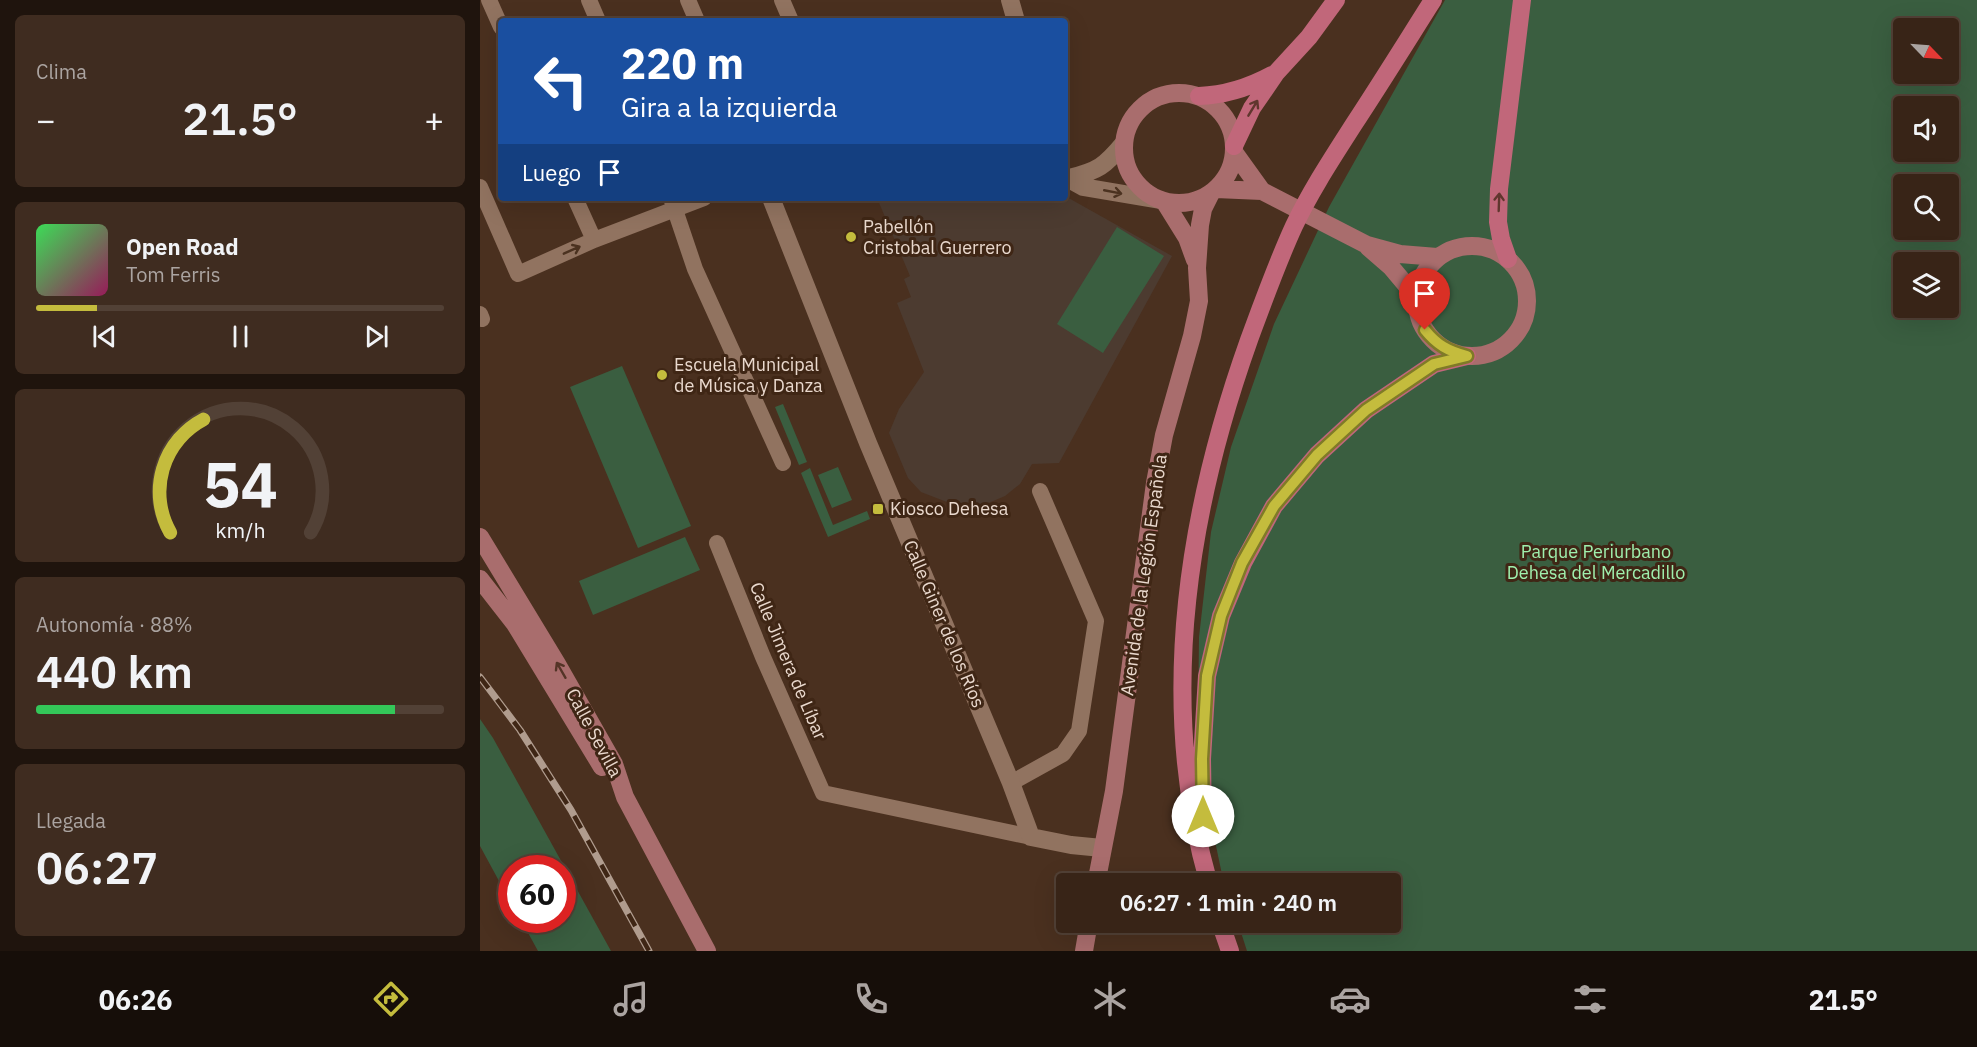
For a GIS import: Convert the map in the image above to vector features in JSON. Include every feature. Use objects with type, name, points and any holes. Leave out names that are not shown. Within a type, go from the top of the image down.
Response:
[{"type":"main road","points":[[1276,73],[1249,88],[1218,95],[1199,96],[1182,92],[1166,94],[1150,101],[1137,112],[1128,126],[1124,143],[1125,161],[1132,178],[1144,191],[1162,200],[1180,203],[1197,200],[1214,191],[1228,172],[1234,149],[1252,108],[1276,73],[1309,37],[1336,0]]},
{"type":"main road","points":[[1206,873],[1190,798],[1184,750],[1181,669],[1199,518],[1215,446],[1255,322],[1294,226],[1315,187],[1433,0]]},
{"type":"main road","points":[[1203,861],[1202,759],[1207,676],[1221,616],[1242,563],[1274,506],[1317,455],[1366,410],[1434,364],[1467,356],[1484,355],[1499,349],[1512,338],[1522,324],[1526,307],[1526,289],[1519,273],[1508,259],[1498,222],[1499,189],[1522,0]]},
{"type":"main road","points":[[1199,96],[1213,104],[1224,116],[1231,130],[1234,149],[1267,194]]},
{"type":"main road","points":[[1214,191],[1267,194],[1329,225],[1366,245],[1391,267],[1417,298]]},
{"type":"main road","name":"Avenida de la Legión Española","points":[[1098,873],[1114,790],[1155,483],[1164,435],[1192,336],[1199,301],[1197,268],[1203,209],[1214,191]]},
{"type":"main road","name":"Avenida de la Legión Española","points":[[1162,200],[1187,238],[1197,268]]},
{"type":"main road","points":[[1366,245],[1400,254],[1437,257]]},
{"type":"main road","points":[[1467,356],[1450,352],[1436,343],[1425,330],[1418,315],[1417,298],[1420,282],[1437,257],[1454,248],[1473,246],[1492,249],[1508,259]]},
{"type":"main road","name":"Calle Sevilla","points":[[480,537],[614,764],[625,797]]},
{"type":"main road","name":"Calle Sevilla","points":[[480,579],[515,624],[603,770],[625,797]]},
{"type":"main road","points":[[625,797],[707,951]]},
{"type":"main road","points":[[1084,951],[1087,933]]},
{"type":"main road","points":[[1224,933],[1230,951]]},
{"type":"street","points":[[489,0],[498,20]]},
{"type":"street","points":[[589,0],[597,18]]},
{"type":"street","points":[[688,0],[696,18]]},
{"type":"street","points":[[782,0],[790,18]]},
{"type":"street","points":[[1003,18],[1010,1]]},
{"type":"street","points":[[1010,1],[1015,18]]},
{"type":"street","points":[[1068,177],[1089,173],[1107,163],[1124,143]]},
{"type":"street","points":[[1068,178],[1083,187],[1162,200]]},
{"type":"street","points":[[480,187],[518,274],[654,216],[674,204],[689,201]]},
{"type":"street","points":[[576,201],[594,240]]},
{"type":"street","name":"Calle Giner de los Ríos","points":[[772,201],[868,443],[1011,783],[1031,837]]},
{"type":"street","points":[[674,204],[695,269],[783,463]]},
{"type":"street","points":[[1011,783],[1063,754],[1079,731],[1096,621],[1040,491]]},
{"type":"street","name":"Calle Jimera de Líbar","points":[[717,543],[823,793],[1031,837]]},
{"type":"street","points":[[1031,837],[1102,848]]},
{"type":"shaded area","points":[[1068,198],[1172,256],[1059,463],[1032,464],[1020,484],[1005,496],[965,509],[921,492],[908,478],[889,433],[899,409],[924,372],[897,303],[911,297],[904,279],[910,276],[878,201],[1068,201]]},
{"type":"green space","name":"Parque Periurbano Dehesa del Mercadillo","points":[[1445,0],[1977,0],[1977,951],[1247,951],[1241,933],[1401,933],[1401,873],[1222,873],[1207,803],[1198,727],[1199,637],[1211,532],[1231,447],[1274,324],[1329,207]]},
{"type":"green space","points":[[1117,227],[1164,256],[1103,353],[1057,324]]},
{"type":"green space","points":[[622,366],[691,526],[638,548],[570,387]]},
{"type":"green space","points":[[783,404],[807,462],[799,465],[775,407]]},
{"type":"green space","points":[[838,467],[852,500],[832,508],[818,475]]},
{"type":"green space","points":[[810,468],[833,525],[867,511],[870,519],[828,537],[801,473]]},
{"type":"green space","points":[[685,537],[700,570],[593,615],[579,581]]},
{"type":"green space","points":[[480,719],[493,738],[558,855],[498,855],[498,879],[480,846]]},
{"type":"green space","points":[[576,888],[611,951],[538,951],[528,933],[576,933]]},
{"type":"railway","points":[[480,677],[520,730],[571,810],[649,951]]},
{"type":"place","name":"Pabellón Cristobal Guerrero","points":[[851,237]]},
{"type":"place","name":"Escuela Municipal de Música y Danza","points":[[662,375]]},
{"type":"place","name":"Kiosco Dehesa","points":[[878,509]]},
{"type":"route","points":[[1203,816],[1202,759],[1207,676],[1221,616],[1242,563],[1274,506],[1317,455],[1366,410],[1434,364],[1467,356],[1450,352],[1436,343],[1425,330]]}]
